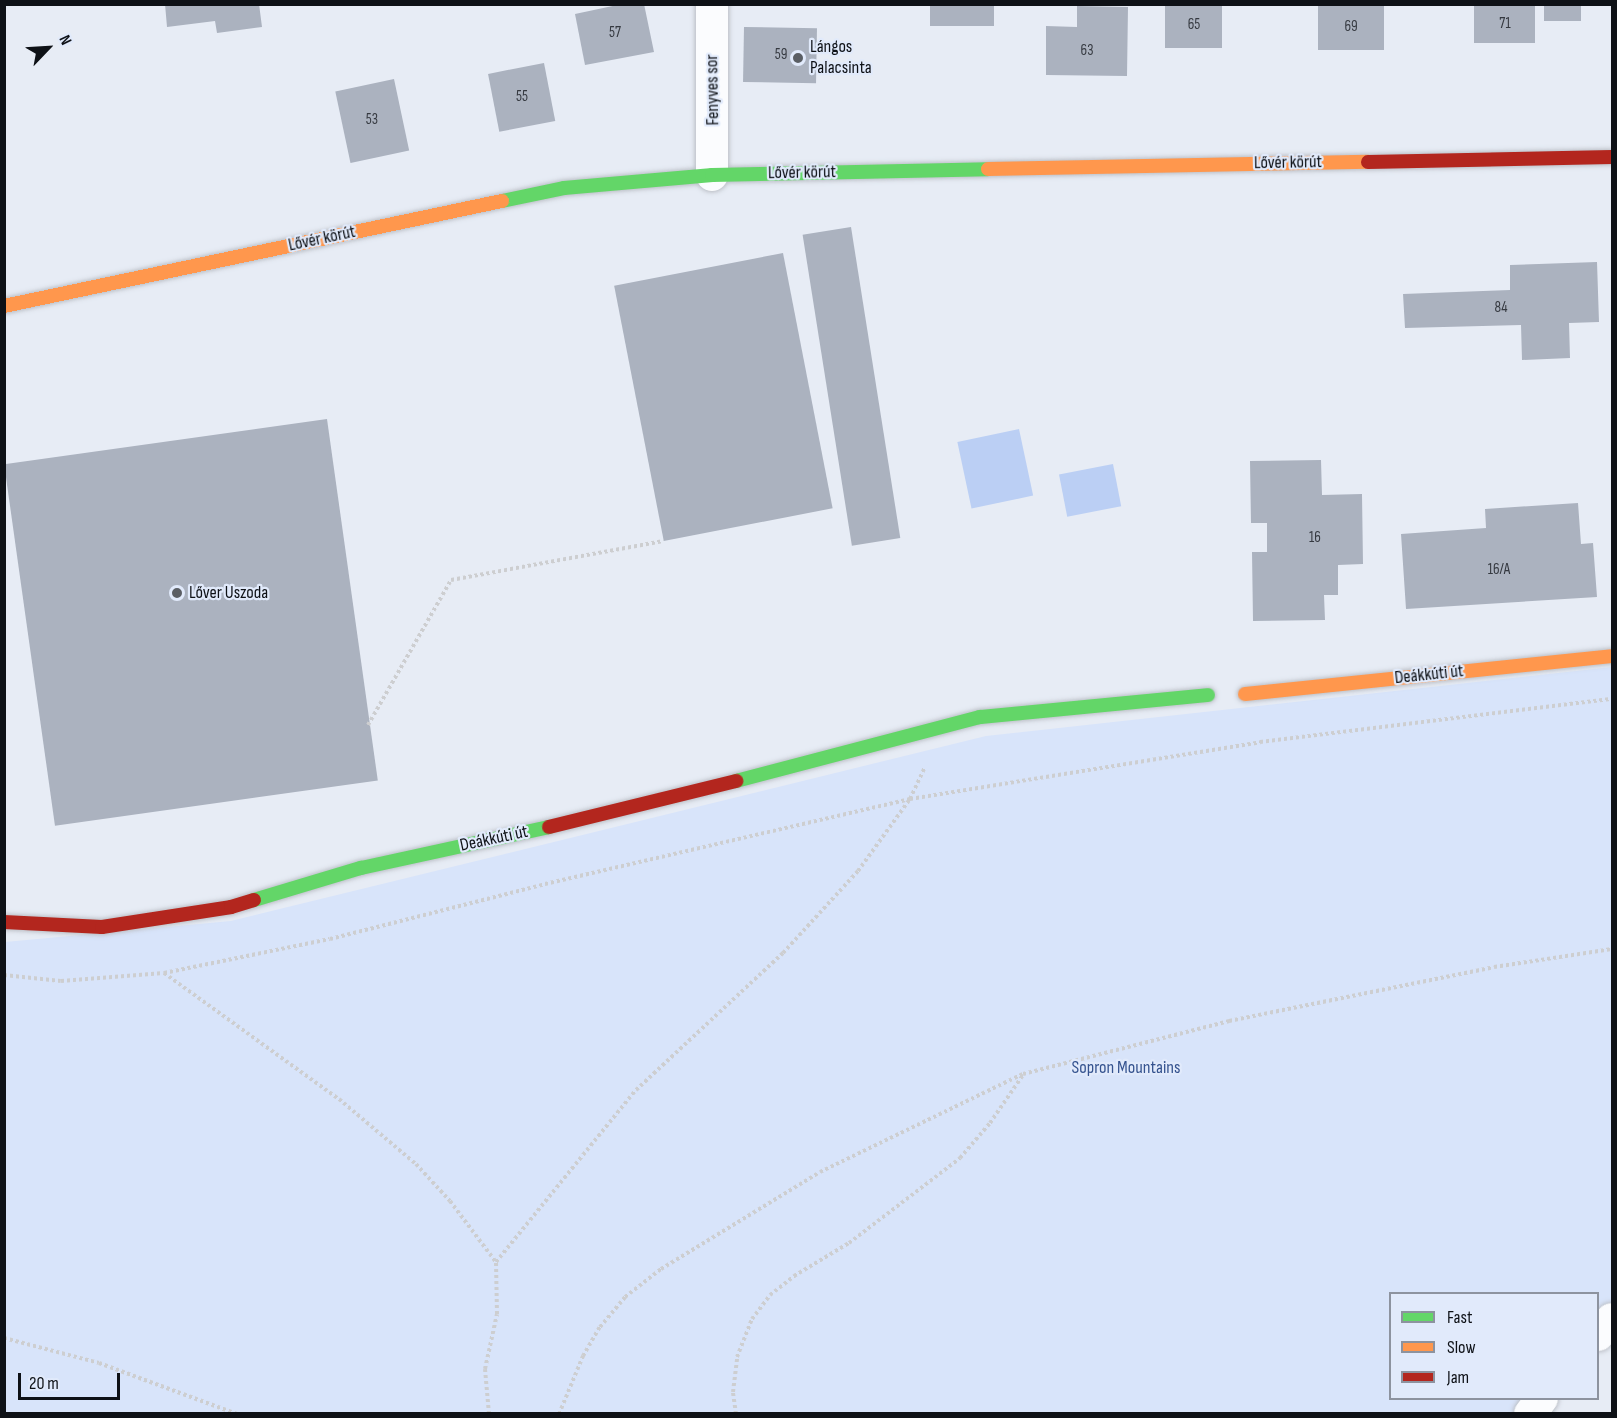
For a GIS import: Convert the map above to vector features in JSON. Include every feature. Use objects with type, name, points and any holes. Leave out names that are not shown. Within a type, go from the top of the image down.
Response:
[{"type":"street","name":"Fenyves sor","points":[[712,4],[712,175]]},
{"type":"street","name":"Lővér körút","points":[[4,306],[564,188],[712,175],[1612,157]]},
{"type":"street","name":"Deákkúti út","points":[[1245,694],[1612,656]]},
{"type":"street","name":"Deákkúti út","points":[[4,922],[102,927],[231,907],[361,868],[608,814],[980,717],[1208,695]]},
{"type":"street","points":[[1599,1334],[1612,1319]]},
{"type":"street","points":[[1530,1413],[1540,1400]]},
{"type":"path","points":[[368,725],[451,580],[663,541]]},
{"type":"path","points":[[4,975],[61,981],[164,973],[330,939],[545,884],[910,799],[1260,741],[1612,699]]},
{"type":"path","points":[[496,1262],[636,1090],[783,953],[858,871],[910,799]]},
{"type":"path","points":[[559,1413],[583,1356],[600,1327],[625,1297],[661,1269],[820,1172],[1023,1074],[1229,1021],[1494,967],[1612,949]]},
{"type":"path","points":[[164,973],[339,1099],[416,1164],[450,1201],[496,1262],[497,1314],[485,1369],[485,1396],[489,1413]]},
{"type":"path","points":[[736,1413],[732,1392],[737,1357],[753,1319],[770,1294],[794,1276],[849,1243],[960,1158],[990,1123],[1023,1074]]},
{"type":"path","points":[[4,1338],[99,1363],[237,1413]]},
{"type":"green space","name":"Sopron Mountains","points":[[1612,667],[1612,1314],[1599,1331],[1599,1292],[1389,1292],[1389,1400],[1541,1400],[1530,1413],[5,1414],[5,942],[231,921],[986,736]]},
{"type":"water","points":[[1019,429],[1033,496],[972,509],[957,442]]},
{"type":"water","points":[[1113,464],[1121,506],[1067,517],[1059,474]]},
{"type":"building","points":[[165,4],[259,4],[262,27],[217,33],[215,21],[167,27]]},
{"type":"building","points":[[622,4],[644,4],[654,52],[585,65],[575,14]]},
{"type":"building","points":[[930,4],[994,4],[994,26],[930,26]]},
{"type":"building","points":[[1165,4],[1222,4],[1222,48],[1165,48]]},
{"type":"building","points":[[1318,4],[1384,4],[1384,50],[1318,50]]},
{"type":"building","points":[[1474,4],[1535,4],[1535,43],[1474,43]]},
{"type":"building","points":[[1544,4],[1581,4],[1581,21],[1544,21]]},
{"type":"building","points":[[1077,6],[1128,7],[1127,76],[1046,75],[1046,26],[1077,27]]},
{"type":"building","points":[[744,27],[817,28],[816,83],[743,82]]},
{"type":"building","points":[[544,63],[555,121],[499,132],[488,74]]},
{"type":"building","points":[[394,79],[409,150],[350,163],[335,91]]},
{"type":"building","points":[[851,227],[900,538],[852,546],[803,235]]},
{"type":"building","points":[[783,253],[833,508],[664,541],[614,286]]},
{"type":"building","points":[[1597,262],[1599,322],[1569,323],[1570,358],[1522,360],[1521,325],[1405,328],[1403,294],[1510,290],[1510,265]]},
{"type":"building","name":"Lőver Uszoda","points":[[327,419],[378,780],[55,826],[4,464]]},
{"type":"building","points":[[1321,460],[1322,495],[1362,494],[1363,564],[1338,565],[1338,595],[1324,595],[1325,620],[1253,621],[1252,552],[1267,552],[1267,523],[1251,523],[1250,461]]},
{"type":"building","points":[[1578,503],[1581,544],[1593,543],[1597,597],[1406,609],[1401,534],[1486,528],[1485,509]]},
{"type":"traffic: fast","points":[[502,201],[564,188],[712,175],[988,169]]},
{"type":"traffic: fast","points":[[736,781],[980,717],[1208,695]]},
{"type":"traffic: fast","points":[[254,900],[361,868],[549,827]]},
{"type":"traffic: slow","points":[[988,169],[1368,162]]},
{"type":"traffic: slow","points":[[4,306],[502,201]]},
{"type":"traffic: slow","points":[[1245,694],[1612,656]]},
{"type":"traffic: jam","points":[[1368,162],[1612,157]]},
{"type":"traffic: jam","points":[[549,827],[736,781]]},
{"type":"traffic: jam","points":[[4,922],[102,927],[231,907],[254,900]]},
{"type":"place","name":"Lángos Palacsinta","points":[[798,58]]},
{"type":"place","name":"Lőver Uszoda","points":[[177,593]]}]
